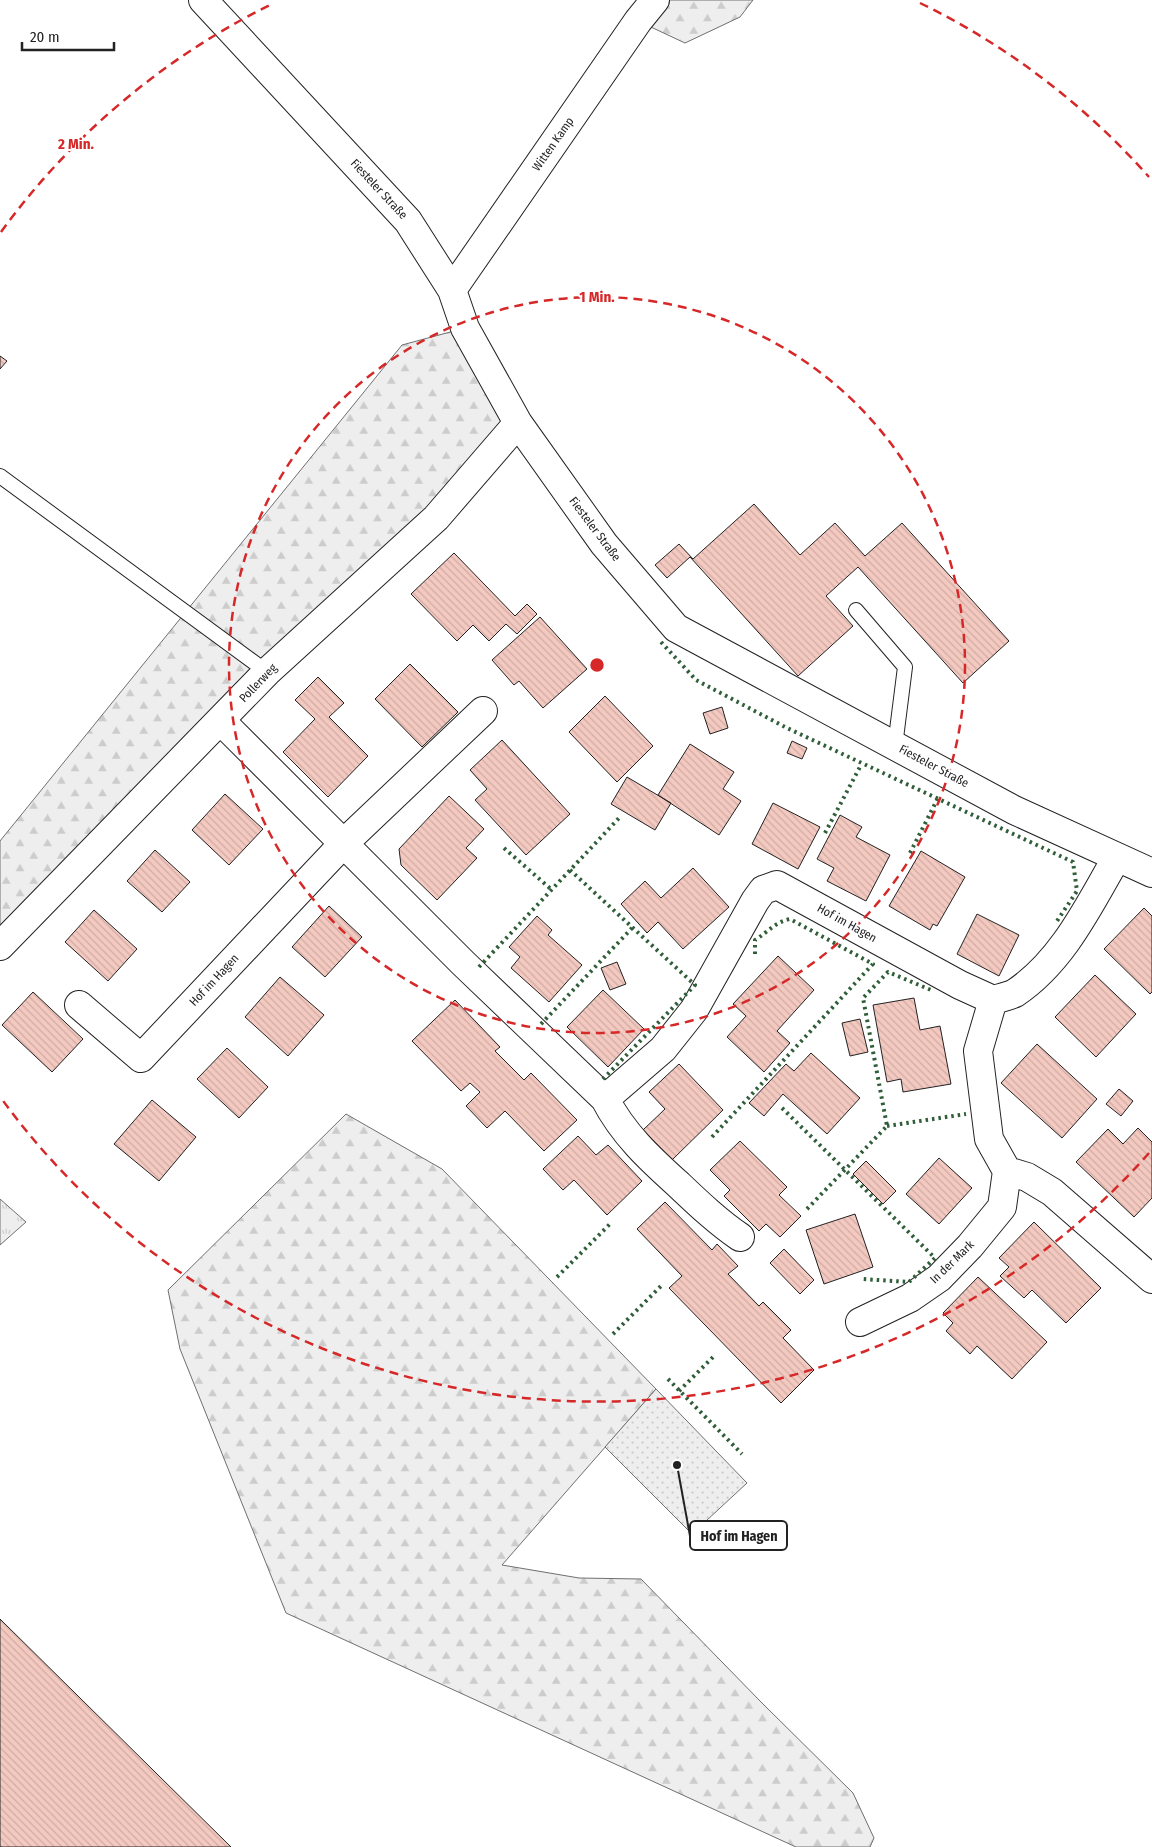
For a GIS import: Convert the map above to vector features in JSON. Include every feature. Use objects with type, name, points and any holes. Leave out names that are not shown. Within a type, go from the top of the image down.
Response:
[{"type":"street","name":"Fiesteler Straße","points":[[203,0],[408,220],[452,290],[465,328],[518,423],[604,544],[676,628],[1014,810],[1152,873]]},
{"type":"street","name":"Witten Kamp","points":[[452,290],[655,0]]},
{"type":"street","name":"Pollerweg","points":[[0,946],[267,672],[436,518],[518,423]]},
{"type":"street","name":"Hof im Hagen","points":[[79,1005],[141,1058],[344,843],[483,711]]},
{"type":"street","points":[[221,721],[463,963],[605,1098],[613,1114],[635,1143],[721,1224],[740,1237]]},
{"type":"street","points":[[1117,857],[1076,927],[1052,960],[1014,994],[993,1000],[978,1051],[989,1138],[1007,1171],[1027,1177],[1052,1192],[1152,1279]]},
{"type":"street","name":"Hof im Hagen","points":[[605,1098],[663,1049],[694,1010],[755,901],[763,890],[777,885],[960,985],[993,1000]]},
{"type":"street","name":"In der Mark","points":[[860,1322],[910,1298],[939,1278],[970,1246],[1002,1206],[1007,1171]]},
{"type":"lane","points":[[0,476],[267,672]]},
{"type":"lane","points":[[856,610],[905,667],[895,746]]},
{"type":"green space","points":[[655,0],[753,0],[740,17],[685,43],[638,21]]},
{"type":"green space","points":[[465,328],[518,423],[0,946],[0,841],[402,345]]},
{"type":"green space","points":[[346,1114],[442,1169],[656,1389],[502,1565],[579,1578],[641,1579],[853,1793],[874,1838],[870,1847],[796,1847],[286,1613],[180,1349],[168,1290]]},
{"type":"green space","points":[[0,1199],[26,1222],[0,1245]]},
{"type":"green space","points":[[656,1389],[747,1483],[692,1534],[605,1447]]},
{"type":"building","points":[[0,356],[7,361],[0,369]]},
{"type":"building","points":[[754,504],[800,555],[835,523],[865,556],[902,523],[1009,641],[963,683],[858,567],[826,596],[853,626],[798,676],[690,557],[667,578],[655,565],[679,544],[693,559]]},
{"type":"building","points":[[454,553],[515,616],[527,604],[537,614],[517,634],[506,624],[489,641],[473,625],[457,641],[411,594]]},
{"type":"building","points":[[540,617],[587,669],[543,708],[519,681],[514,685],[492,660]]},
{"type":"building","points":[[410,664],[458,712],[422,747],[375,699]]},
{"type":"building","points":[[318,677],[344,703],[329,717],[368,756],[328,797],[283,752],[315,719],[295,700]]},
{"type":"building","points":[[605,696],[653,746],[617,782],[569,732]]},
{"type":"building","points":[[722,707],[728,728],[710,734],[703,713]]},
{"type":"building","points":[[502,740],[570,814],[526,855],[475,800],[487,789],[470,770]]},
{"type":"building","points":[[792,741],[807,748],[802,759],[787,753]]},
{"type":"building","points":[[690,744],[734,772],[723,789],[741,801],[719,835],[658,795]]},
{"type":"building","points":[[627,777],[671,803],[655,830],[611,804]]},
{"type":"building","points":[[225,794],[263,829],[229,865],[192,830]]},
{"type":"building","points":[[449,796],[484,829],[466,848],[477,858],[437,900],[401,865],[399,849]]},
{"type":"building","points":[[773,803],[820,827],[798,869],[752,844]]},
{"type":"building","points":[[840,815],[862,827],[856,837],[890,855],[866,901],[827,881],[834,868],[817,859]]},
{"type":"building","points":[[155,850],[190,882],[162,912],[127,881]]},
{"type":"building","points":[[921,851],[965,877],[937,926],[933,924],[930,930],[889,906]]},
{"type":"building","points":[[693,868],[729,907],[683,949],[658,922],[647,933],[621,904],[645,881],[661,898]]},
{"type":"building","points":[[329,906],[362,937],[325,977],[292,947]]},
{"type":"building","points":[[1144,908],[1152,916],[1152,992],[1150,994],[1104,949]]},
{"type":"building","points":[[94,910],[137,949],[108,981],[65,942]]},
{"type":"building","points":[[977,914],[1019,935],[999,976],[957,954]]},
{"type":"building","points":[[537,916],[552,930],[548,935],[582,965],[549,1002],[511,968],[520,957],[509,947]]},
{"type":"building","points":[[778,956],[814,990],[777,1031],[790,1043],[764,1072],[727,1037],[746,1016],[733,1004]]},
{"type":"building","points":[[617,962],[626,984],[610,990],[601,968]]},
{"type":"building","points":[[1095,975],[1136,1014],[1096,1057],[1055,1017]]},
{"type":"building","points":[[280,977],[324,1015],[288,1056],[245,1017]]},
{"type":"building","points":[[603,990],[644,1029],[608,1067],[567,1027]]},
{"type":"building","points":[[33,992],[83,1039],[52,1072],[2,1025]]},
{"type":"building","points":[[914,998],[920,1030],[940,1026],[951,1084],[903,1092],[901,1079],[887,1082],[873,1005]]},
{"type":"building","points":[[455,1000],[500,1047],[495,1051],[524,1080],[531,1073],[577,1120],[544,1151],[505,1111],[487,1128],[466,1106],[480,1092],[470,1083],[461,1091],[412,1041]]},
{"type":"building","points":[[860,1019],[868,1052],[850,1056],[842,1023]]},
{"type":"building","points":[[1037,1044],[1097,1099],[1062,1138],[1001,1083]]},
{"type":"building","points":[[227,1048],[268,1087],[239,1118],[197,1079]]},
{"type":"building","points":[[811,1053],[860,1098],[827,1134],[783,1094],[764,1116],[749,1103],[786,1064],[794,1071]]},
{"type":"building","points":[[679,1064],[723,1110],[672,1160],[643,1130],[665,1109],[649,1092]]},
{"type":"building","points":[[1119,1089],[1133,1101],[1121,1116],[1106,1104]]},
{"type":"building","points":[[152,1100],[196,1137],[159,1181],[114,1144]]},
{"type":"building","points":[[1138,1128],[1152,1142],[1152,1198],[1134,1217],[1076,1162],[1108,1129],[1123,1144]]},
{"type":"building","points":[[578,1136],[596,1155],[608,1145],[642,1181],[607,1215],[574,1180],[563,1190],[543,1169]]},
{"type":"building","points":[[740,1141],[787,1187],[779,1195],[801,1216],[780,1237],[766,1224],[759,1231],[724,1196],[730,1190],[710,1170]]},
{"type":"building","points":[[939,1158],[972,1188],[939,1224],[906,1194]]},
{"type":"building","points":[[866,1161],[896,1191],[883,1204],[853,1174]]},
{"type":"building","points":[[665,1202],[712,1250],[717,1244],[738,1266],[728,1274],[759,1306],[763,1302],[791,1330],[783,1338],[814,1370],[781,1403],[669,1288],[682,1276],[637,1229]]},
{"type":"building","points":[[855,1214],[873,1267],[824,1284],[806,1230]]},
{"type":"building","points":[[1034,1222],[1101,1288],[1066,1323],[1032,1290],[1024,1298],[1000,1276],[1009,1267],[999,1258]]},
{"type":"building","points":[[784,1249],[814,1280],[800,1294],[770,1263]]},
{"type":"building","points":[[978,1277],[1047,1342],[1012,1379],[977,1346],[970,1354],[946,1331],[953,1323],[943,1313]]},
{"type":"building","points":[[0,1619],[231,1847],[0,1847]]},
{"type":"hedge","points":[[661,642],[696,680],[787,728],[1073,862],[1077,891],[1055,924]]},
{"type":"hedge","points":[[825,833],[861,765]]},
{"type":"hedge","points":[[910,853],[938,798]]},
{"type":"hedge","points":[[479,967],[620,817]]},
{"type":"hedge","points":[[504,848],[552,890]]},
{"type":"hedge","points":[[570,870],[695,985],[601,1081]]},
{"type":"hedge","points":[[712,1137],[873,964],[790,919],[776,925],[755,940],[755,957]]},
{"type":"hedge","points":[[541,1024],[633,927]]},
{"type":"hedge","points":[[807,1209],[887,1126],[863,998],[888,972],[931,990]]},
{"type":"hedge","points":[[782,1108],[935,1258],[909,1282],[863,1279]]},
{"type":"hedge","points":[[887,1126],[966,1114]]},
{"type":"hedge","points":[[557,1277],[611,1223]]},
{"type":"hedge","points":[[613,1334],[662,1285]]},
{"type":"hedge","points":[[679,1391],[715,1355]]},
{"type":"hedge","points":[[668,1379],[742,1454]]},
{"type":"place","name":"Hof im Hagen","points":[[677,1465]]}]
